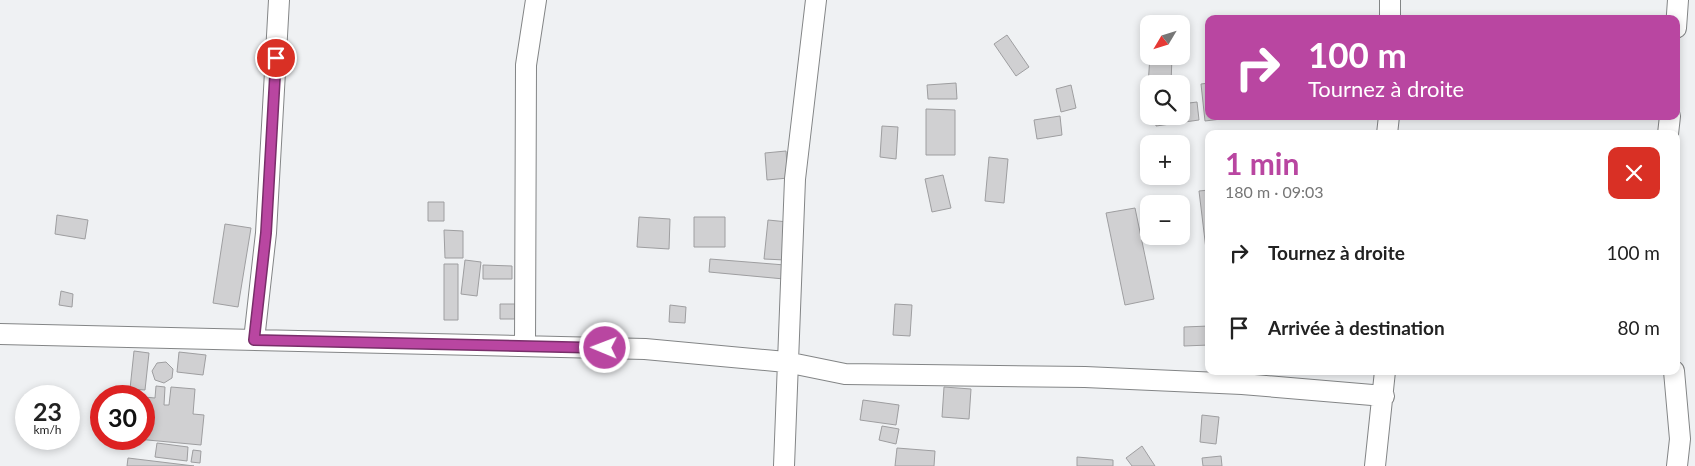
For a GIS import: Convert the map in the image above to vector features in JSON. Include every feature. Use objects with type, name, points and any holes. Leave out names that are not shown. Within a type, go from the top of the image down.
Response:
[{"type":"street","points":[[254,340],[266,233],[279,0]]},
{"type":"street","points":[[525,346],[526,65],[536,0]]},
{"type":"street","points":[[784,466],[786,362],[795,179],[816,0]]},
{"type":"street","points":[[1390,0],[1390,15]]},
{"type":"street","points":[[1677,15],[1678,0]]},
{"type":"street","points":[[0,334],[644,349],[786,362],[845,374],[1085,377],[1242,384],[1384,396]]},
{"type":"street","points":[[1375,466],[1385,375]]},
{"type":"street","points":[[1674,375],[1680,439],[1677,466]]},
{"type":"building","points":[[1007,35],[1029,67],[1016,76],[994,44]]},
{"type":"building","points":[[1149,65],[1172,65],[1171,75],[1149,75]]},
{"type":"building","points":[[956,83],[957,99],[928,99],[927,85]]},
{"type":"building","points":[[1201,84],[1205,84],[1205,120],[1213,120],[1205,121]]},
{"type":"building","points":[[1071,85],[1076,108],[1061,112],[1056,89]]},
{"type":"building","points":[[1197,102],[1199,120],[1190,121],[1190,103]]},
{"type":"building","points":[[926,109],[955,110],[955,155],[926,155]]},
{"type":"building","points":[[1060,116],[1062,135],[1037,139],[1034,120]]},
{"type":"building","points":[[882,126],[898,127],[896,159],[880,157]]},
{"type":"building","points":[[786,151],[788,178],[767,180],[765,153]]},
{"type":"building","points":[[989,157],[1008,159],[1004,203],[985,201]]},
{"type":"building","points":[[943,175],[951,208],[932,212],[925,179]]},
{"type":"building","points":[[1205,190],[1205,241],[1199,191]]},
{"type":"building","points":[[428,202],[444,202],[444,221],[428,221]]},
{"type":"building","points":[[1135,208],[1140,232],[1140,245],[1143,245],[1154,299],[1125,305],[1106,213]]},
{"type":"building","points":[[57,215],[88,220],[85,239],[55,234]]},
{"type":"building","points":[[639,217],[670,219],[669,249],[637,247]]},
{"type":"building","points":[[694,217],[725,217],[725,247],[694,247]]},
{"type":"building","points":[[768,220],[788,222],[785,260],[764,259]]},
{"type":"building","points":[[225,224],[251,228],[238,307],[213,303]]},
{"type":"building","points":[[444,230],[463,231],[463,258],[445,258]]},
{"type":"building","points":[[710,259],[785,265],[784,279],[709,272]]},
{"type":"building","points":[[465,260],[481,262],[477,296],[461,294]]},
{"type":"building","points":[[444,264],[458,264],[458,320],[444,320]]},
{"type":"building","points":[[483,265],[512,266],[512,279],[483,279]]},
{"type":"building","points":[[61,291],[73,294],[72,307],[59,305]]},
{"type":"building","points":[[500,304],[515,304],[515,319],[500,319]]},
{"type":"building","points":[[895,304],[912,305],[910,336],[893,335]]},
{"type":"building","points":[[670,305],[686,307],[685,323],[669,322]]},
{"type":"building","points":[[1205,326],[1205,345],[1184,346],[1184,327]]},
{"type":"building","points":[[134,351],[149,353],[146,385],[130,385]]},
{"type":"building","points":[[179,352],[206,355],[203,375],[177,372]]},
{"type":"building","points":[[166,362],[173,369],[172,378],[164,383],[155,380],[152,371],[157,363]]},
{"type":"building","points":[[156,386],[165,387],[164,405],[169,405],[171,387],[195,389],[193,414],[204,415],[201,445],[155,441]]},
{"type":"building","points":[[944,387],[971,389],[969,419],[942,417]]},
{"type":"building","points":[[863,400],[899,405],[896,425],[860,420]]},
{"type":"building","points":[[1202,415],[1219,417],[1216,444],[1200,442]]},
{"type":"building","points":[[882,426],[899,429],[896,444],[879,440]]},
{"type":"building","points":[[157,443],[188,447],[187,461],[155,457]]},
{"type":"building","points":[[1142,446],[1155,466],[1132,466],[1126,458]]},
{"type":"building","points":[[897,448],[935,451],[934,466],[895,466]]},
{"type":"building","points":[[193,450],[201,451],[200,463],[191,462]]},
{"type":"building","points":[[1221,456],[1222,466],[1203,466],[1202,458]]},
{"type":"building","points":[[1077,457],[1113,460],[1113,466],[1077,466]]},
{"type":"building","points":[[128,458],[194,466],[127,466]]},
{"type":"route","points":[[276,58],[266,233],[254,340],[605,348]]}]
